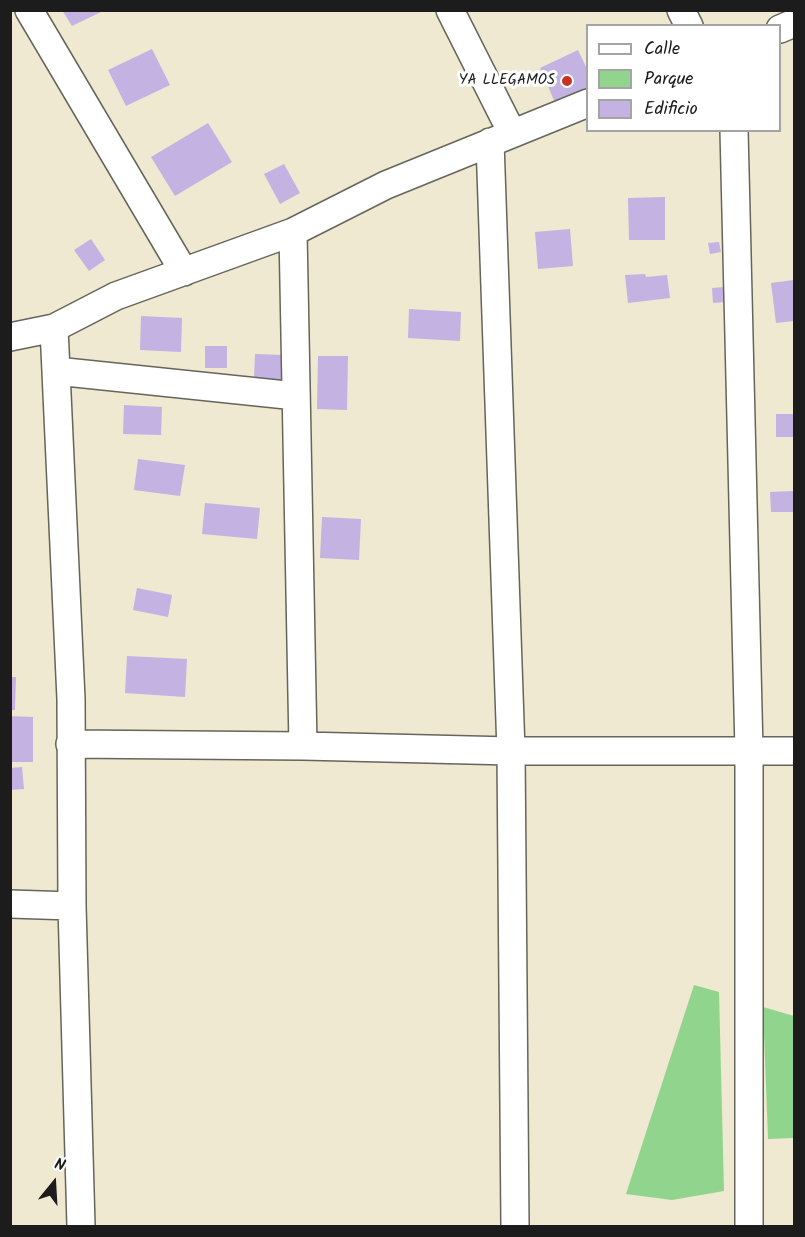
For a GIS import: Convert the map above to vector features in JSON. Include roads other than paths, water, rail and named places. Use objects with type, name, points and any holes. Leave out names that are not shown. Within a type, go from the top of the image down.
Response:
[{"type":"street","points":[[29,10],[184,272]]},
{"type":"street","points":[[450,10],[501,137],[511,751],[515,1227]]},
{"type":"street","points":[[681,10],[688,24]]},
{"type":"street","points":[[781,29],[795,23]]},
{"type":"street","points":[[10,337],[54,328],[116,296],[293,232],[386,185],[586,103]]},
{"type":"street","points":[[734,132],[749,751],[749,1227]]},
{"type":"street","points":[[293,232],[303,746]]},
{"type":"street","points":[[54,328],[71,699],[72,906],[81,1227]]},
{"type":"street","points":[[56,371],[296,396]]},
{"type":"street","points":[[70,744],[511,751],[795,751]]},
{"type":"street","points":[[10,904],[72,906]]},
{"type":"place","name":"YA LLEGAMOS","points":[[567,81]]}]
